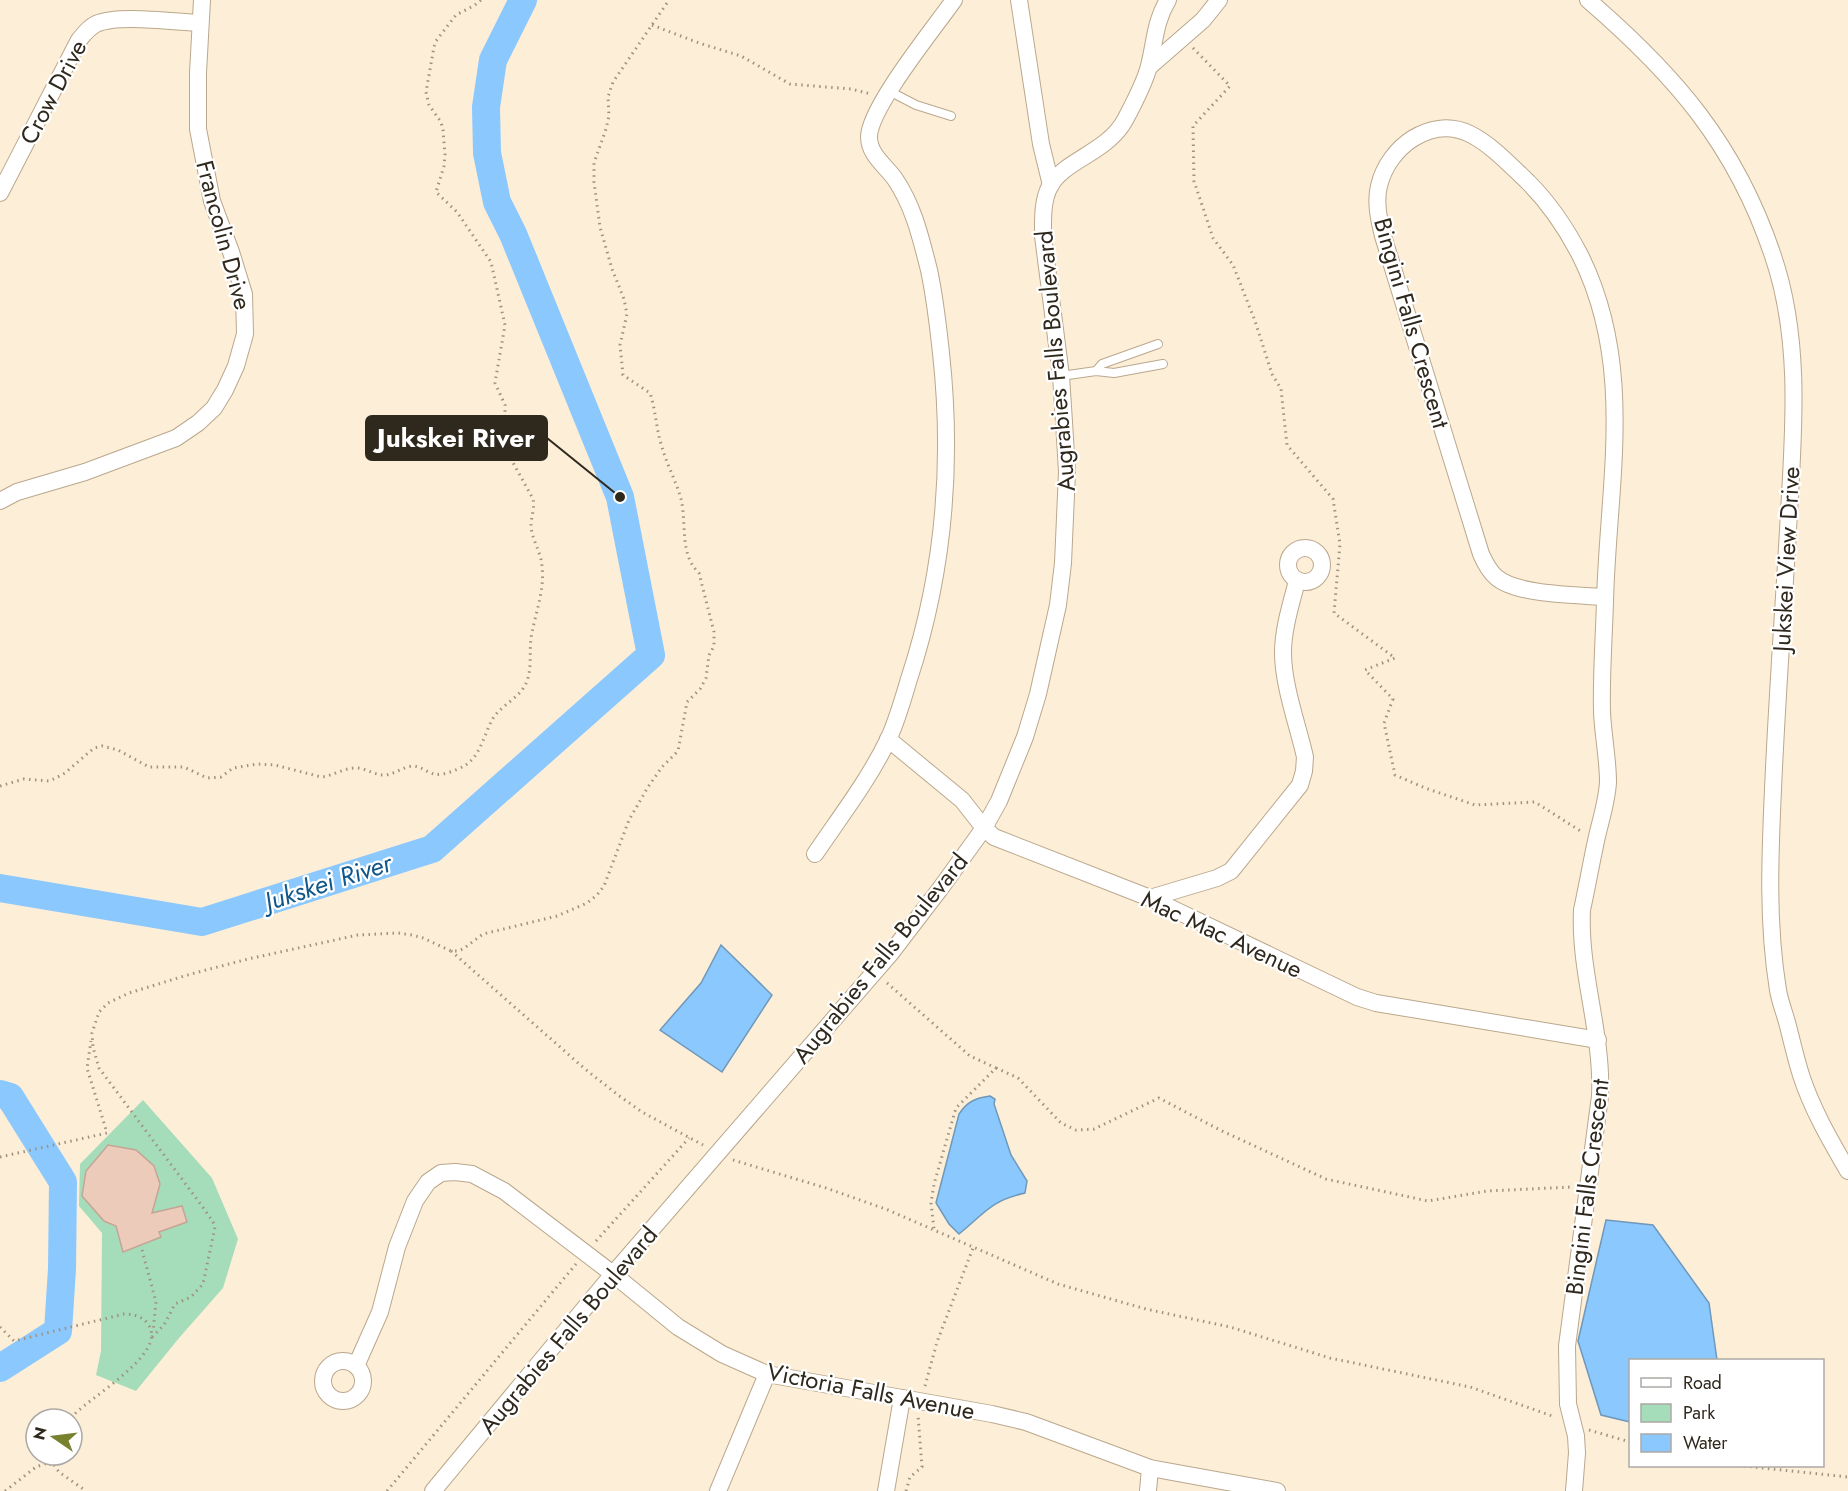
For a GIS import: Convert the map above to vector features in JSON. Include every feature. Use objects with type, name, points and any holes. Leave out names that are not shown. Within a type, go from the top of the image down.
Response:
[{"type":"street","name":"Francolin Drive","points":[[0,501],[17,492],[85,472],[176,438],[198,423],[214,408],[236,366],[245,334],[244,294],[212,201],[198,129],[202,0]]},
{"type":"street","points":[[814,854],[866,779],[888,739],[919,650],[930,606],[943,520],[947,425],[936,314],[917,225],[908,201],[894,178],[871,149],[869,138],[875,113],[954,0]]},
{"type":"street","points":[[1019,0],[1041,144],[1051,185]]},
{"type":"street","points":[[1051,185],[1062,173],[1117,134],[1149,67],[1154,33],[1161,11],[1168,0]]},
{"type":"street","points":[[1149,67],[1203,20],[1219,0]]},
{"type":"street","name":"Jukskei View Drive","points":[[1588,0],[1627,34],[1673,81],[1708,124],[1734,166],[1757,213],[1774,258],[1784,294],[1790,330],[1793,442],[1774,766],[1770,879],[1773,941],[1779,992],[1801,1076],[1822,1125],[1848,1171]]},
{"type":"street","name":"Crow Drive","points":[[0,193],[79,40],[88,29],[98,23],[118,20],[200,23]]},
{"type":"street","name":"Bingini Falls Crescent","points":[[1574,1491],[1577,1453],[1568,1404],[1567,1346],[1600,1096],[1601,1072],[1598,1040],[1582,951],[1581,928],[1582,910],[1608,783],[1602,710],[1605,597],[1614,474],[1613,366],[1607,329],[1598,297],[1565,226],[1543,198],[1488,146],[1470,134],[1454,129],[1436,129],[1416,135],[1398,150],[1384,169],[1378,188],[1378,214],[1481,554],[1489,570],[1497,579],[1511,587],[1605,597]]},
{"type":"street","name":"Augrabies Falls Boulevard","points":[[434,1491],[613,1274],[874,972],[940,890],[984,828],[999,801],[1025,737],[1038,693],[1058,605],[1063,563],[1067,472],[1060,376],[1043,236],[1043,216],[1051,185]]},
{"type":"street","points":[[1150,898],[1217,878],[1231,871],[1300,785],[1305,757],[1283,656],[1297,581]]},
{"type":"street","name":"Mac Mac Avenue","points":[[888,739],[962,800],[994,837],[1150,898],[1357,997],[1376,1003],[1598,1040]]},
{"type":"street","name":"Victoria Falls Avenue","points":[[357,1366],[380,1312],[405,1222],[415,1201],[428,1182],[441,1173],[472,1174],[489,1182],[585,1253],[678,1327],[722,1354],[767,1374],[1026,1422],[1150,1468],[1277,1491]]},
{"type":"street","points":[[718,1491],[767,1374]]},
{"type":"street","points":[[886,1491],[902,1398]]},
{"type":"street","points":[[1148,1491],[1150,1468]]},
{"type":"lane","points":[[887,94],[951,116]]},
{"type":"lane","points":[[1095,371],[1102,364],[1158,344]]},
{"type":"lane","points":[[1060,376],[1095,371],[1114,373],[1163,364]]},
{"type":"path","points":[[0,786],[24,779],[49,781],[65,773],[94,748],[102,746],[118,750],[149,767],[184,766],[207,778],[214,779],[233,768],[257,764],[275,765],[321,777],[327,777],[348,768],[363,768],[382,775],[415,766],[439,774],[464,766],[473,759],[493,718],[524,688],[528,677],[531,639],[541,597],[542,565],[532,532],[533,499],[512,461],[505,427],[505,405],[495,383],[505,325],[493,271],[486,254],[457,212],[436,192],[444,166],[445,136],[441,122],[429,105],[426,92],[436,41],[456,15],[482,0]]},
{"type":"path","points":[[451,951],[463,949],[483,934],[557,916],[587,903],[597,895],[604,886],[629,820],[662,767],[678,751],[687,702],[704,683],[709,655],[714,646],[714,632],[699,573],[692,567],[687,554],[683,529],[684,513],[662,448],[650,393],[623,375],[620,345],[627,314],[600,227],[594,182],[594,163],[606,129],[609,116],[608,97],[613,82],[669,0]]},
{"type":"path","points":[[652,25],[741,56],[790,84],[887,94]]},
{"type":"path","points":[[1183,38],[1230,86],[1193,126],[1194,181],[1213,238],[1233,265],[1255,321],[1272,374],[1281,389],[1287,445],[1333,499],[1340,544],[1334,613],[1395,658],[1365,670],[1393,699],[1384,723],[1395,775],[1475,805],[1535,802],[1596,842]]},
{"type":"path","points":[[0,1157],[107,1133],[87,1068],[92,1034],[99,1012],[108,1003],[129,993],[191,974],[277,952],[358,935],[398,933],[423,938],[451,951],[585,1069],[642,1112],[689,1138],[748,1166],[864,1201],[1058,1284],[1146,1309],[1230,1327],[1330,1358],[1470,1387],[1629,1442]]},
{"type":"path","points":[[874,972],[970,1056],[1018,1078],[1061,1123],[1076,1130],[1094,1130],[1159,1098],[1220,1130],[1326,1179],[1428,1201],[1487,1191],[1588,1186]]},
{"type":"path","points":[[92,1034],[99,1068],[213,1222],[214,1233],[203,1284],[191,1297],[175,1304],[164,1325],[152,1337]]},
{"type":"path","points":[[934,1229],[931,1203],[934,1184],[956,1108],[996,1068]]},
{"type":"path","points":[[387,1491],[585,1253],[689,1138]]},
{"type":"path","points":[[923,1393],[937,1342],[973,1248]]},
{"type":"path","points":[[80,1407],[115,1382],[150,1347],[156,1302],[142,1250]]},
{"type":"path","points":[[0,1327],[14,1341],[124,1314],[134,1314],[147,1323],[152,1337]]},
{"type":"path","points":[[906,1491],[910,1477],[922,1467],[918,1414]]},
{"type":"path","points":[[5,1491],[36,1467]]},
{"type":"path","points":[[55,1467],[86,1491]]},
{"type":"path","points":[[1753,1467],[1848,1477]]},
{"type":"green space","points":[[143,1100],[212,1178],[238,1239],[223,1288],[136,1391],[96,1375],[101,1351],[102,1233],[79,1206],[80,1164]]},
{"type":"water","points":[[721,945],[772,995],[722,1072],[660,1030],[701,983]]},
{"type":"water","points":[[990,1096],[995,1099],[994,1104],[1011,1155],[1027,1181],[1025,1193],[996,1204],[959,1234],[949,1224],[936,1203],[959,1114],[972,1101]]},
{"type":"water","points":[[1606,1220],[1653,1225],[1709,1303],[1717,1359],[1629,1359],[1629,1422],[1601,1415],[1578,1341]]},
{"type":"building","points":[[108,1145],[136,1150],[154,1166],[160,1184],[152,1213],[182,1206],[187,1222],[159,1232],[161,1237],[123,1252],[116,1226],[104,1221],[82,1196],[86,1171]]},
{"type":"waterway","name":"Jukskei River","points":[[0,888],[202,922],[432,849],[651,655],[620,497],[513,234],[497,202],[487,153],[486,107],[493,60],[523,0]]},
{"type":"waterway","name":"Jukskei River","points":[[0,1094],[10,1097],[63,1182],[62,1269],[58,1331],[0,1368]]},
{"type":"place","name":"Jukskei River","points":[[620,497]]}]
